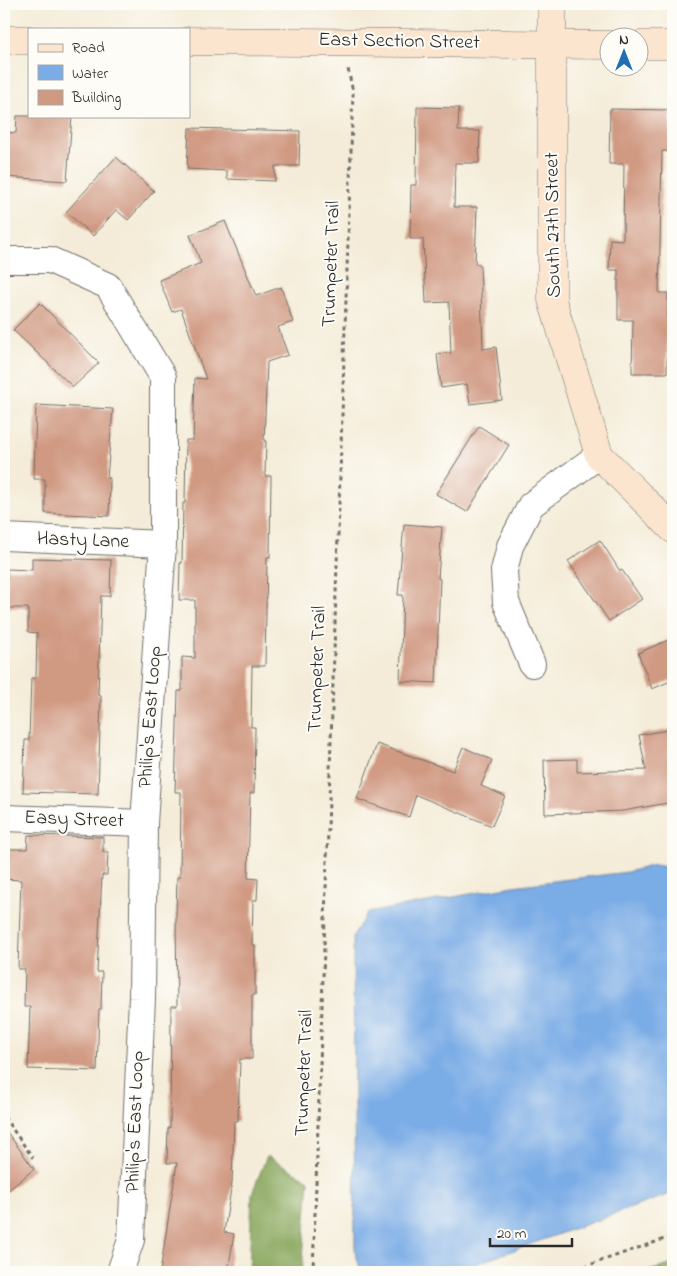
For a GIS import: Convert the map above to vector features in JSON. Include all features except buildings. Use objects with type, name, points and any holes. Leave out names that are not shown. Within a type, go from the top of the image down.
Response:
[{"type":"street","name":"South 27th Street","points":[[552,4],[552,300],[599,455],[673,529]]},
{"type":"street","points":[[4,40],[28,40]]},
{"type":"street","name":"East Section Street","points":[[190,41],[600,45]]},
{"type":"street","points":[[650,45],[673,45]]},
{"type":"street","name":"Philip's East Loop","points":[[4,260],[50,260],[108,286],[163,377],[163,544],[144,823],[142,998],[131,1240],[120,1272]]},
{"type":"street","points":[[532,664],[506,602],[504,571],[510,546],[530,505],[599,455]]},
{"type":"street","name":"Hasty Lane","points":[[4,537],[163,544]]},
{"type":"street","name":"Easy Street","points":[[4,818],[144,823]]},
{"type":"path","name":"Trumpeter Trail","points":[[313,1272],[353,92],[347,67]]},
{"type":"path","points":[[4,1117],[33,1158]]},
{"type":"path","points":[[569,1272],[673,1236]]},
{"type":"green space","points":[[267,1156],[309,1180],[302,1272],[249,1272],[252,1193]]},
{"type":"green space","points":[[673,1264],[673,1272],[645,1272]]},
{"type":"water","points":[[655,865],[673,868],[673,1193],[453,1272],[361,1272],[355,1250],[353,937],[367,913],[513,886],[627,872]]}]
